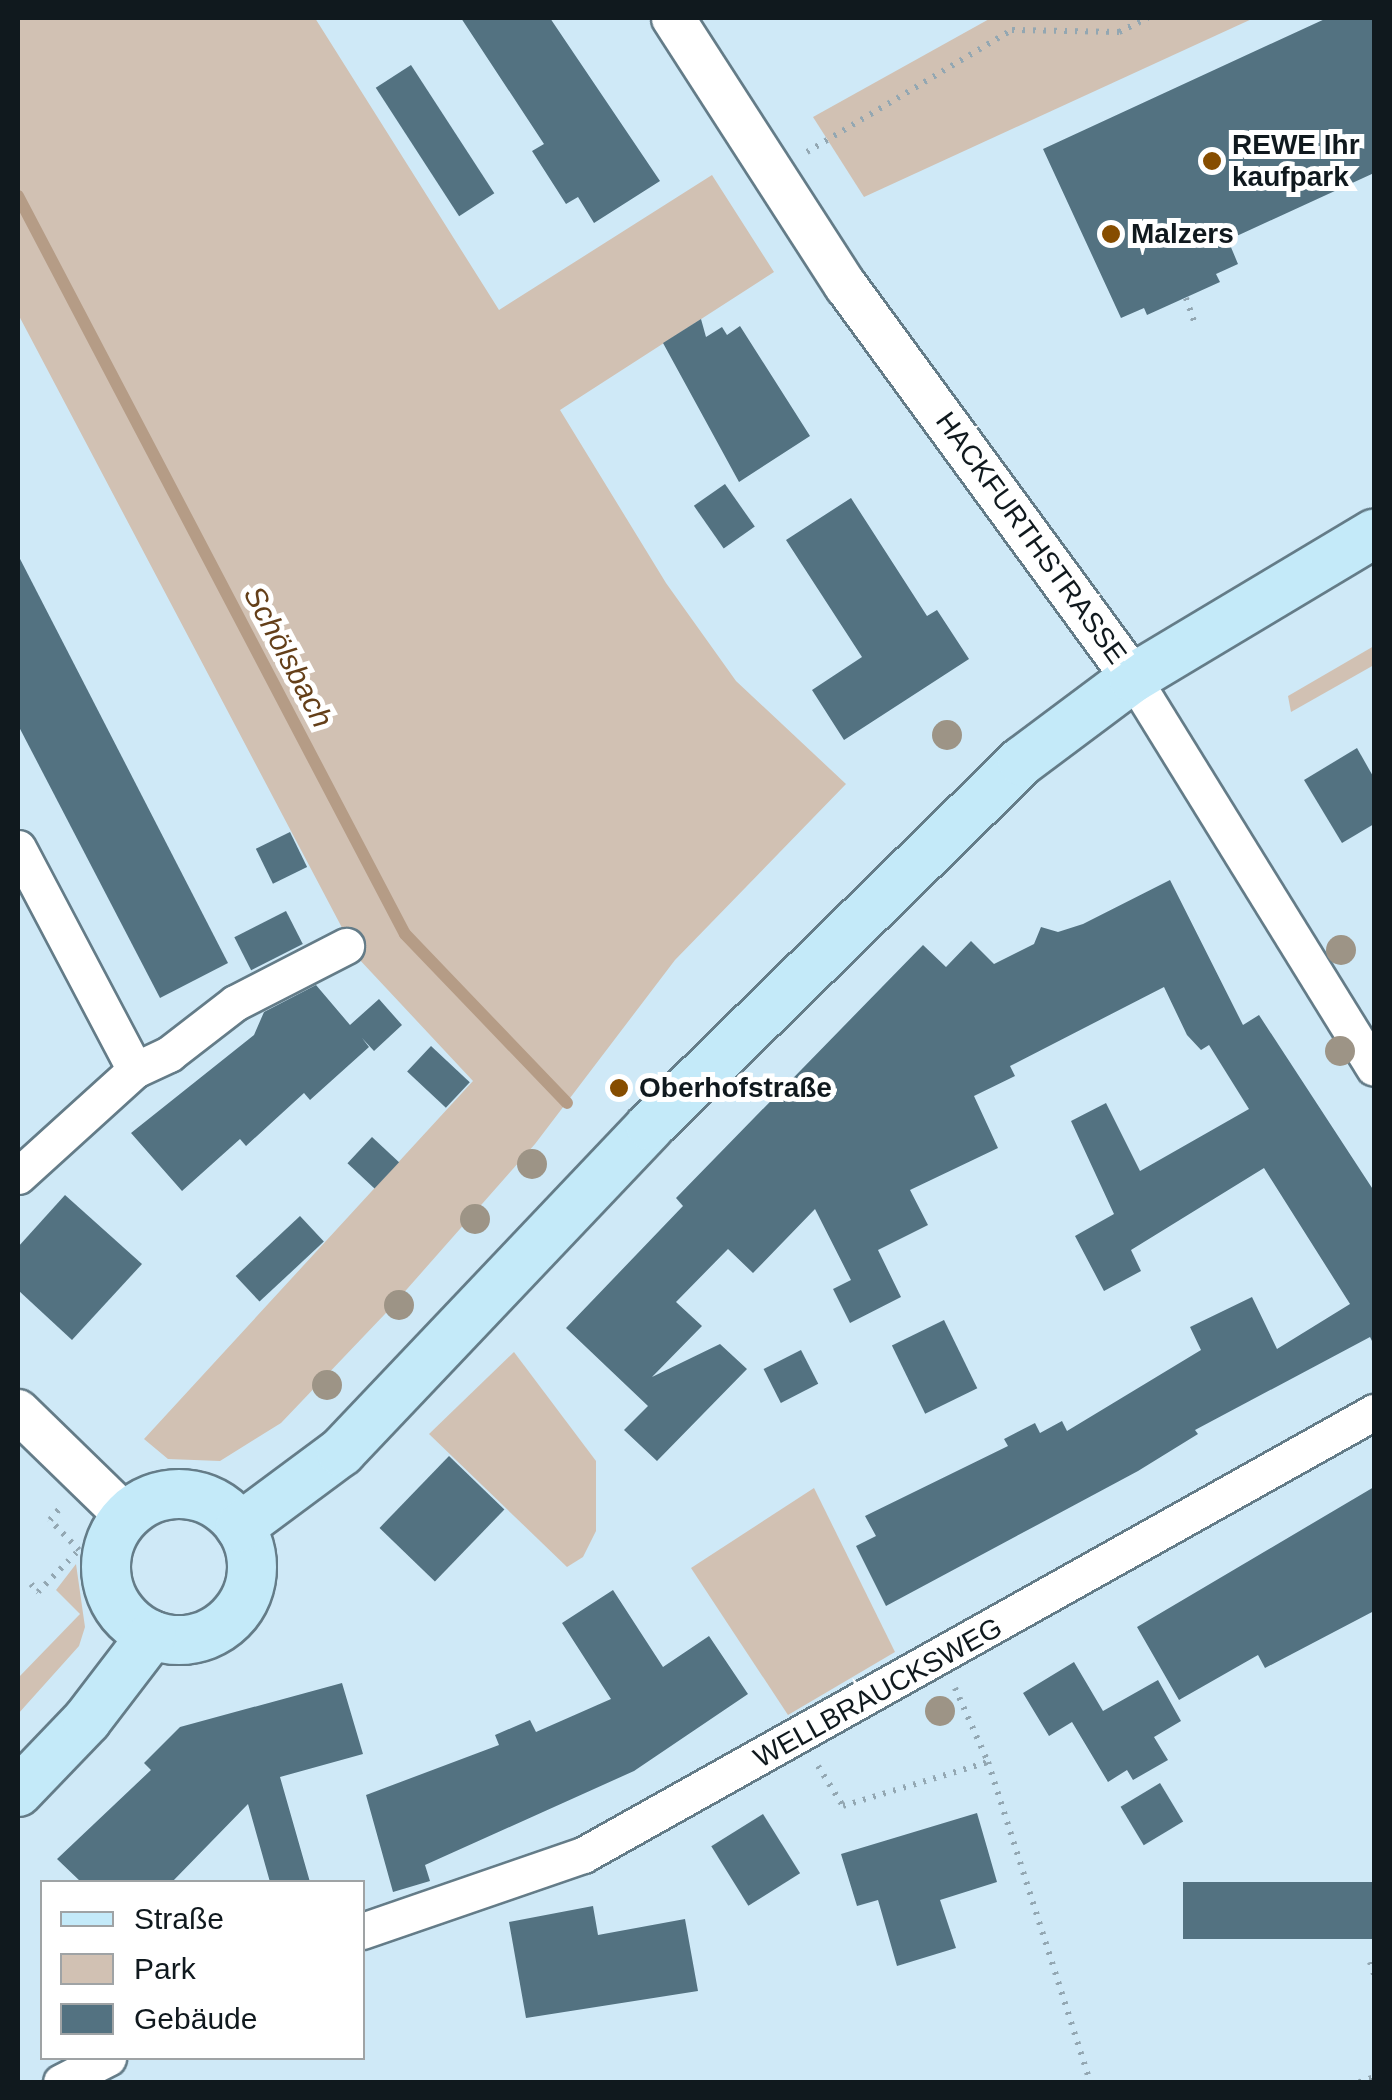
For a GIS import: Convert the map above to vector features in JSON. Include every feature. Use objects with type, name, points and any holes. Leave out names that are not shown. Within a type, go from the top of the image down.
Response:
[{"type":"main road","points":[[240,1527],[341,1452],[650,1126],[1022,760],[1133,678],[1374,534]]},
{"type":"main road","points":[[175,1493],[203,1496],[240,1527],[252,1564],[238,1610],[199,1637],[152,1635],[128,1619],[111,1596],[105,1568],[110,1540],[126,1515],[148,1499],[175,1493]]},
{"type":"main road","points":[[18,1792],[87,1720],[152,1635]]},
{"type":"street","name":"HACKFURTHSTRASSE","points":[[674,18],[856,299],[1133,678],[1374,1068]]},
{"type":"street","points":[[18,848],[134,1070]]},
{"type":"street","points":[[18,1176],[134,1070],[169,1054],[235,1003],[346,946]]},
{"type":"street","points":[[18,1411],[126,1515]]},
{"type":"street","name":"WELLBRAUCKSWEG","points":[[365,1930],[583,1855],[941,1660],[1374,1412]]},
{"type":"street","points":[[61,2082],[104,2060]]},
{"type":"path","points":[[772,173],[1012,30],[1119,32],[1148,18]]},
{"type":"path","points":[[1186,298],[1196,327]]},
{"type":"path","points":[[31,1584],[38,1592],[80,1550],[50,1520],[88,1476]]},
{"type":"path","points":[[941,1660],[988,1762],[1090,2082]]},
{"type":"path","points":[[800,1736],[843,1806],[988,1762]]},
{"type":"path","points":[[1370,1962],[1374,1974]]},
{"type":"path","points":[[1360,2082],[1374,2077]]},
{"type":"green space","points":[[18,18],[315,18],[499,310],[712,175],[774,272],[560,410],[666,583],[736,681],[846,784],[675,960],[535,1144],[385,1314],[281,1423],[220,1461],[168,1459],[144,1439],[473,1081],[358,958],[18,314]]},
{"type":"green space","points":[[991,18],[1254,18],[864,197],[813,117]]},
{"type":"green space","points":[[1374,646],[1374,665],[1291,712],[1288,696]]},
{"type":"green space","points":[[514,1352],[596,1461],[596,1531],[583,1557],[567,1567],[429,1434]]},
{"type":"green space","points":[[814,1488],[895,1652],[788,1715],[691,1568]]},
{"type":"green space","points":[[76,1564],[85,1627],[79,1646],[18,1714],[18,1678],[80,1614],[56,1590]]},
{"type":"building","points":[[461,18],[550,18],[660,181],[594,223],[578,197],[566,204],[532,151],[544,144]]},
{"type":"building","name":"REWE Ihr kaufpark","points":[[1327,18],[1374,18],[1374,173],[1228,240],[1238,264],[1216,274],[1220,282],[1147,315],[1144,308],[1121,318],[1043,149]]},
{"type":"building","points":[[411,65],[494,193],[459,216],[376,88]]},
{"type":"building","points":[[701,319],[706,337],[722,327],[727,335],[740,326],[810,436],[739,482],[663,343]]},
{"type":"building","points":[[725,484],[755,527],[724,548],[694,506]]},
{"type":"building","points":[[851,498],[927,616],[937,610],[969,659],[844,740],[812,690],[862,657],[786,540]]},
{"type":"building","points":[[18,555],[228,963],[160,998],[18,725]]},
{"type":"building","points":[[1357,748],[1374,778],[1374,824],[1342,843],[1304,780]]},
{"type":"building","points":[[290,832],[307,867],[273,884],[256,849]]},
{"type":"building","points":[[1170,880],[1243,1025],[1259,1015],[1374,1191],[1374,1345],[1370,1337],[1195,1430],[1198,1434],[1138,1471],[886,1606],[856,1546],[876,1536],[865,1516],[1008,1446],[1004,1439],[1035,1423],[1040,1433],[1062,1421],[1067,1431],[1201,1350],[1190,1327],[1252,1297],[1277,1349],[1350,1304],[1264,1168],[1131,1250],[1141,1271],[1104,1291],[1075,1236],[1114,1214],[1071,1121],[1106,1103],[1140,1171],[1249,1109],[1209,1045],[1201,1050],[1187,1035],[1164,987],[1010,1066],[1015,1076],[974,1096],[998,1148],[910,1190],[928,1225],[878,1250],[901,1297],[850,1323],[833,1289],[851,1280],[815,1209],[753,1273],[728,1249],[676,1302],[702,1326],[652,1377],[720,1344],[747,1369],[657,1461],[624,1430],[648,1406],[566,1328],[683,1206],[676,1198],[923,945],[946,967],[971,941],[994,964],[1034,944],[1041,927],[1058,932],[1083,924]]},
{"type":"building","points":[[286,911],[303,944],[251,970],[234,937]]},
{"type":"building","points":[[316,985],[350,1025],[379,999],[402,1025],[374,1051],[362,1038],[369,1047],[310,1100],[304,1093],[246,1146],[240,1139],[182,1191],[131,1133],[254,1035],[264,1012]]},
{"type":"building","points":[[431,1046],[470,1082],[446,1108],[407,1072]]},
{"type":"building","points":[[372,1137],[399,1162],[375,1189],[347,1163]]},
{"type":"building","points":[[65,1195],[142,1264],[72,1340],[18,1290],[18,1247]]},
{"type":"building","points":[[300,1216],[324,1242],[260,1302],[236,1276]]},
{"type":"building","points":[[944,1320],[977,1388],[925,1414],[892,1345]]},
{"type":"building","points":[[801,1350],[818,1384],[781,1403],[764,1369]]},
{"type":"building","points":[[449,1456],[504,1509],[435,1581],[380,1528]]},
{"type":"building","points":[[1374,1487],[1374,1611],[1265,1668],[1258,1655],[1179,1700],[1137,1627]]},
{"type":"building","points":[[613,1590],[663,1667],[709,1636],[748,1694],[634,1771],[425,1865],[430,1881],[393,1892],[366,1795],[499,1745],[495,1735],[530,1720],[536,1732],[611,1699],[562,1623]]},
{"type":"building","points":[[1074,1662],[1103,1711],[1158,1680],[1181,1721],[1154,1737],[1168,1760],[1133,1780],[1127,1770],[1108,1782],[1072,1722],[1049,1736],[1023,1693]]},
{"type":"building","points":[[342,1683],[363,1754],[280,1777],[309,1880],[269,1880],[248,1804],[174,1880],[79,1880],[57,1859],[151,1770],[144,1763],[180,1727]]},
{"type":"building","points":[[1160,1783],[1183,1822],[1144,1845],[1121,1807]]},
{"type":"building","points":[[977,1813],[997,1882],[940,1900],[956,1948],[897,1966],[878,1900],[857,1906],[841,1854]]},
{"type":"building","points":[[763,1814],[800,1873],[748,1906],[711,1846]]},
{"type":"building","points":[[1183,1882],[1374,1882],[1374,1939],[1183,1939]]},
{"type":"building","points":[[593,1906],[598,1935],[685,1919],[698,1991],[526,2018],[509,1922]]},
{"type":"waterway","name":"Schölsbach","points":[[18,196],[405,934],[567,1103]]},
{"type":"place","name":"REWE Ihr kaufpark","points":[[1212,161]]},
{"type":"place","name":"Malzers","points":[[1111,234]]},
{"type":"place","name":"Oberhofstraße","points":[[619,1088]]}]
